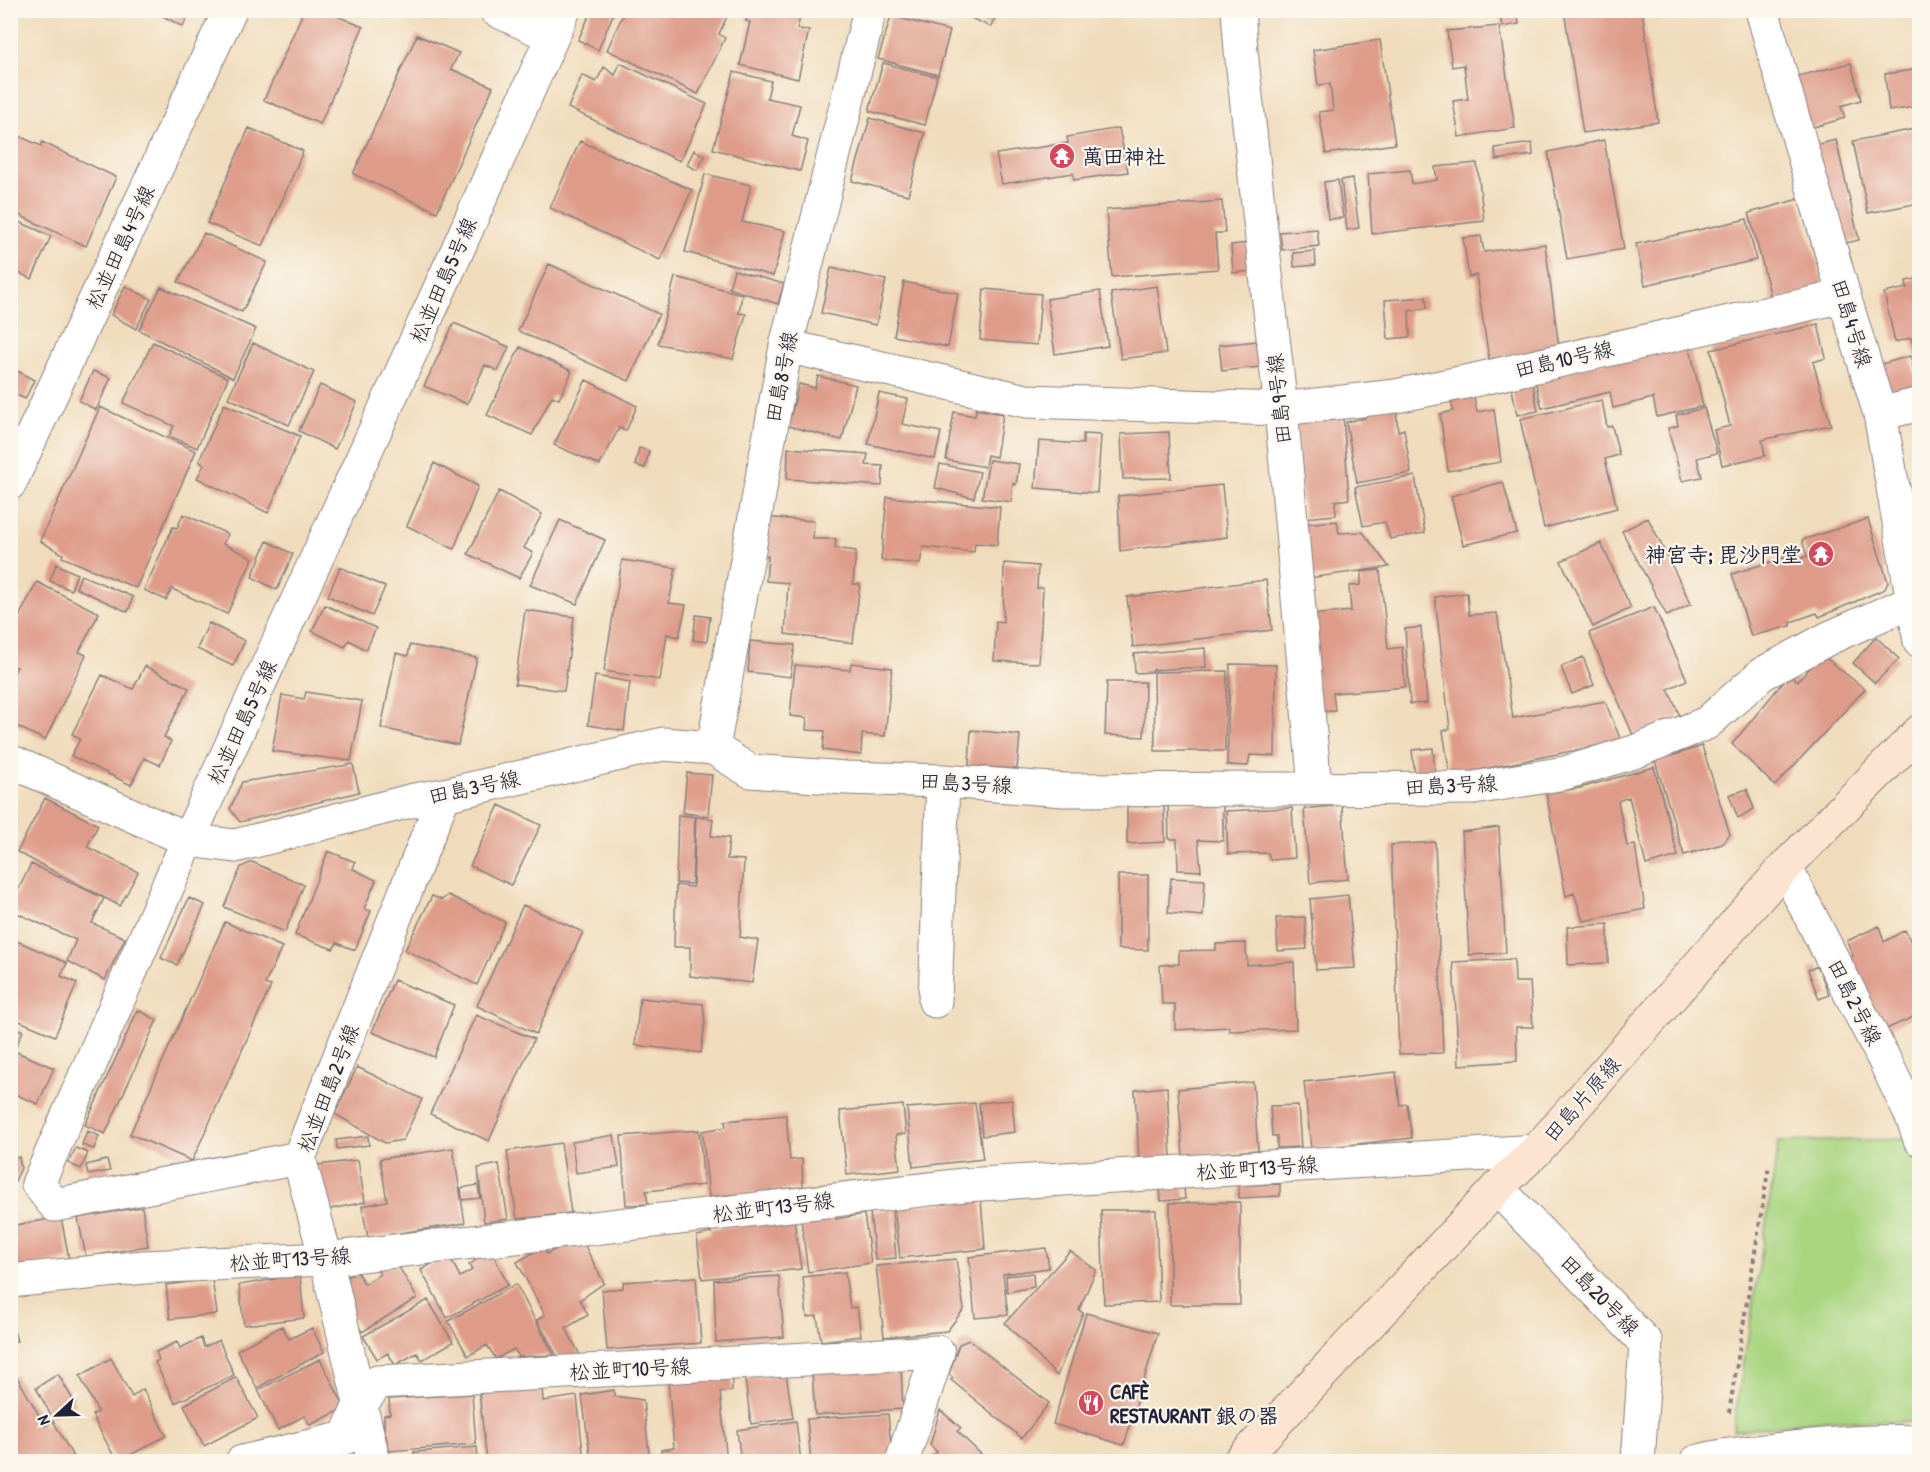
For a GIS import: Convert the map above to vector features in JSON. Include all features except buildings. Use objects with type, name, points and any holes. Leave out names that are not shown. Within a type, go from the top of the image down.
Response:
[{"type":"main road","name":"田島片原線","points":[[1239,1461],[1497,1188],[1536,1150],[1785,867],[1920,731]]},
{"type":"street","name":"松並田島4号線","points":[[10,483],[230,10]]},
{"type":"street","points":[[496,10],[558,23]]},
{"type":"street","name":"田島8号線","points":[[713,748],[786,346],[870,10]]},
{"type":"street","name":"田島9号線","points":[[1238,10],[1281,410],[1315,789]]},
{"type":"street","name":"田島4号線","points":[[1762,10],[1880,414],[1920,641]]},
{"type":"street","name":"松並田島5号線","points":[[299,1158],[55,1205],[38,1184],[188,840],[452,262],[558,23]]},
{"type":"street","name":"田島10号線","points":[[786,346],[1026,400],[1281,410],[1396,396],[1844,296]]},
{"type":"street","points":[[1880,414],[1920,404]]},
{"type":"street","name":"田島3号線","points":[[10,761],[188,840],[235,846],[414,800],[663,744],[713,748],[750,771],[1064,790],[1474,788],[1565,773],[1598,764],[1707,723],[1762,674],[1829,638],[1912,602]]},
{"type":"street","points":[[935,1001],[942,781]]},
{"type":"street","name":"松並田島2号線","points":[[375,1461],[326,1258],[299,1158],[444,795]]},
{"type":"street","name":"田島2号線","points":[[1785,867],[1917,1125]]},
{"type":"street","name":"松並町13号線","points":[[10,1281],[144,1267],[326,1258],[964,1185],[1536,1150]]},
{"type":"street","name":"田島20号線","points":[[1497,1188],[1646,1343],[1638,1461]]},
{"type":"street","name":"松並町10号線","points":[[242,1461],[345,1438],[360,1405],[378,1382],[938,1352],[902,1461]]},
{"type":"street","points":[[1710,1458],[1814,1445],[1920,1442]]},
{"type":"path","points":[[1710,1458],[1736,1366],[1769,1165]]},
{"type":"green space","points":[[1906,1139],[1920,1167],[1920,1384],[1914,1422],[1826,1420],[1733,1431],[1779,1142]]},
{"type":"place","name":"萬田神社","points":[[1062,156]]},
{"type":"place","name":"神宮寺; 毘沙門堂","points":[[1821,554]]},
{"type":"place","name":"CAFÈ RESTAURANT 銀の器","points":[[1091,1403]]}]
